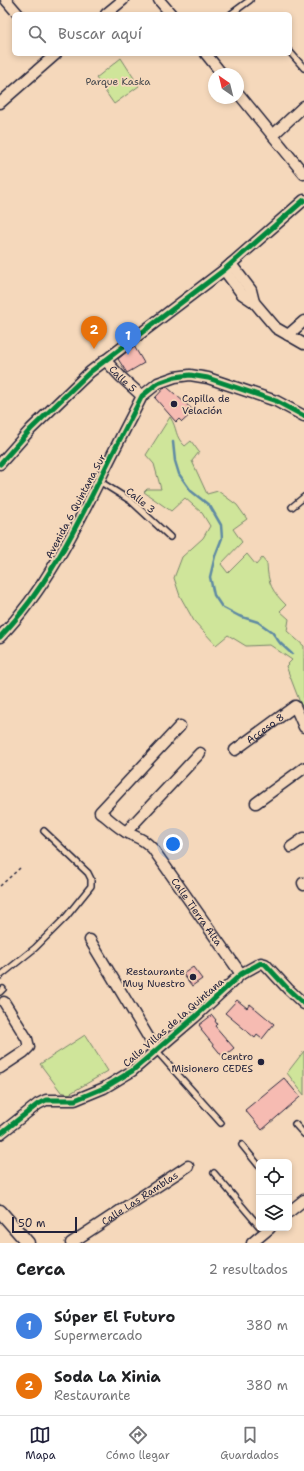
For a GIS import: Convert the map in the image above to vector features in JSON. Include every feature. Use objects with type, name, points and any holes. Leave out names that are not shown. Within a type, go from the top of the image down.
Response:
[{"type":"street","points":[[6,0],[16,12]]},
{"type":"street","points":[[108,12],[123,0]]},
{"type":"street","points":[[159,0],[169,12]]},
{"type":"street","points":[[1,100],[52,56]]},
{"type":"street","points":[[208,56],[217,68]]},
{"type":"street","points":[[244,99],[304,174]]},
{"type":"street","points":[[273,135],[304,106]]},
{"type":"street","points":[[0,464],[31,429],[90,372],[227,267],[304,200]]},
{"type":"street","points":[[227,267],[242,294],[254,302],[276,328],[304,344]]},
{"type":"street","points":[[288,335],[304,321]]},
{"type":"street","name":"Calle 5","points":[[105,360],[142,396]]},
{"type":"street","points":[[142,396],[158,383],[176,377],[190,375],[208,378],[276,402],[304,416]]},
{"type":"street","name":"Avenida 6 Quintana Sur","points":[[0,637],[19,616],[56,563],[77,526],[142,396]]},
{"type":"street","name":"Acceso 8","points":[[235,750],[295,706],[304,727]]},
{"type":"street","name":"Calle Tierra Alta","points":[[180,726],[100,812],[126,832],[139,837],[153,848],[241,974]]},
{"type":"street","points":[[126,832],[200,753]]},
{"type":"street","points":[[256,803],[304,768]]},
{"type":"street","points":[[291,847],[304,838]]},
{"type":"street","points":[[90,940],[156,1050]]},
{"type":"street","name":"Calle Villas de la Quintana","points":[[0,1134],[38,1104],[46,1100],[75,1100],[104,1088],[132,1070],[194,1017],[241,974],[261,963],[264,964],[304,1004]]},
{"type":"street","points":[[0,1068],[29,1047],[27,1039],[3,994]]},
{"type":"street","name":"Calle Las Ramblas","points":[[71,1243],[188,1166]]},
{"type":"street","points":[[292,1206],[304,1200]]},
{"type":"street","points":[[0,1211],[28,1243]]},
{"type":"street","points":[[252,1243],[261,1231]]},
{"type":"lane","points":[[234,12],[250,0]]},
{"type":"lane","points":[[292,54],[304,68]]},
{"type":"lane","name":"Calle 3","points":[[99,481],[131,501],[170,536]]},
{"type":"lane","points":[[292,508],[304,497]]},
{"type":"lane","points":[[0,976],[35,948],[61,922],[91,886],[92,879],[88,873],[44,831]]},
{"type":"lane","points":[[156,1050],[221,1123]]},
{"type":"lane","points":[[296,1124],[304,1134]]},
{"type":"lane","points":[[242,1145],[256,1162]]},
{"type":"lane","points":[[214,1173],[256,1221]]},
{"type":"path","points":[[0,886],[20,868]]},
{"type":"green space","name":"Parque Kaska","points":[[121,58],[139,86],[114,104],[96,78]]},
{"type":"green space","points":[[170,417],[179,439],[185,446],[191,441],[199,452],[192,461],[207,494],[218,491],[237,505],[247,519],[233,529],[242,542],[221,564],[228,573],[247,554],[256,565],[262,558],[267,564],[268,577],[274,591],[286,605],[280,611],[289,619],[287,631],[304,646],[304,713],[286,666],[292,660],[270,645],[246,646],[228,635],[216,645],[194,621],[180,596],[174,578],[182,557],[203,538],[210,526],[202,513],[185,498],[171,511],[144,492],[147,489],[161,489],[154,464],[146,455]]},
{"type":"green space","points":[[85,1035],[108,1071],[69,1094],[61,1092],[40,1064]]},
{"type":"green space","points":[[304,1051],[304,1095],[287,1073]]},
{"type":"building","points":[[134,346],[144,363],[127,373],[118,359]]},
{"type":"building","name":"Capilla de Velación","points":[[165,387],[167,387],[194,411],[182,422],[179,419],[176,422],[155,398]]},
{"type":"building","name":"Restaurante Muy Nuestro","points":[[193,967],[202,979],[192,986],[183,974]]},
{"type":"building","points":[[237,1000],[247,1008],[250,1004],[274,1024],[262,1039],[257,1035],[255,1038],[225,1013]]},
{"type":"building","points":[[212,1015],[216,1020],[215,1021],[217,1024],[215,1026],[234,1048],[223,1057],[201,1030],[202,1029],[199,1025]]},
{"type":"building","points":[[284,1078],[300,1097],[262,1130],[245,1110]]},
{"type":"waterway","points":[[173,442],[175,461],[179,474],[191,491],[210,506],[221,525],[222,538],[215,556],[210,577],[214,595],[222,607],[239,616],[258,622],[272,632],[280,643],[292,654]]},
{"type":"cycle path","points":[[0,464],[31,429],[90,372],[224,270],[304,200]]},
{"type":"cycle path","points":[[0,637],[16,619],[45,580],[81,518],[142,396],[158,383],[175,377],[190,375],[208,378],[276,401],[304,416]]},
{"type":"cycle path","points":[[0,1134],[38,1104],[46,1100],[75,1100],[104,1088],[132,1071],[195,1017],[241,974],[261,963],[265,964],[304,1004]]},
{"type":"place","name":"Soda La Xinia","points":[[94,349]]},
{"type":"place","name":"Súper El Futuro","points":[[128,355]]},
{"type":"place","name":"Capilla de Velación","points":[[174,404]]},
{"type":"place","name":"Restaurante Muy Nuestro","points":[[193,977]]},
{"type":"place","name":"Centro Misionero CEDES","points":[[261,1062]]}]
